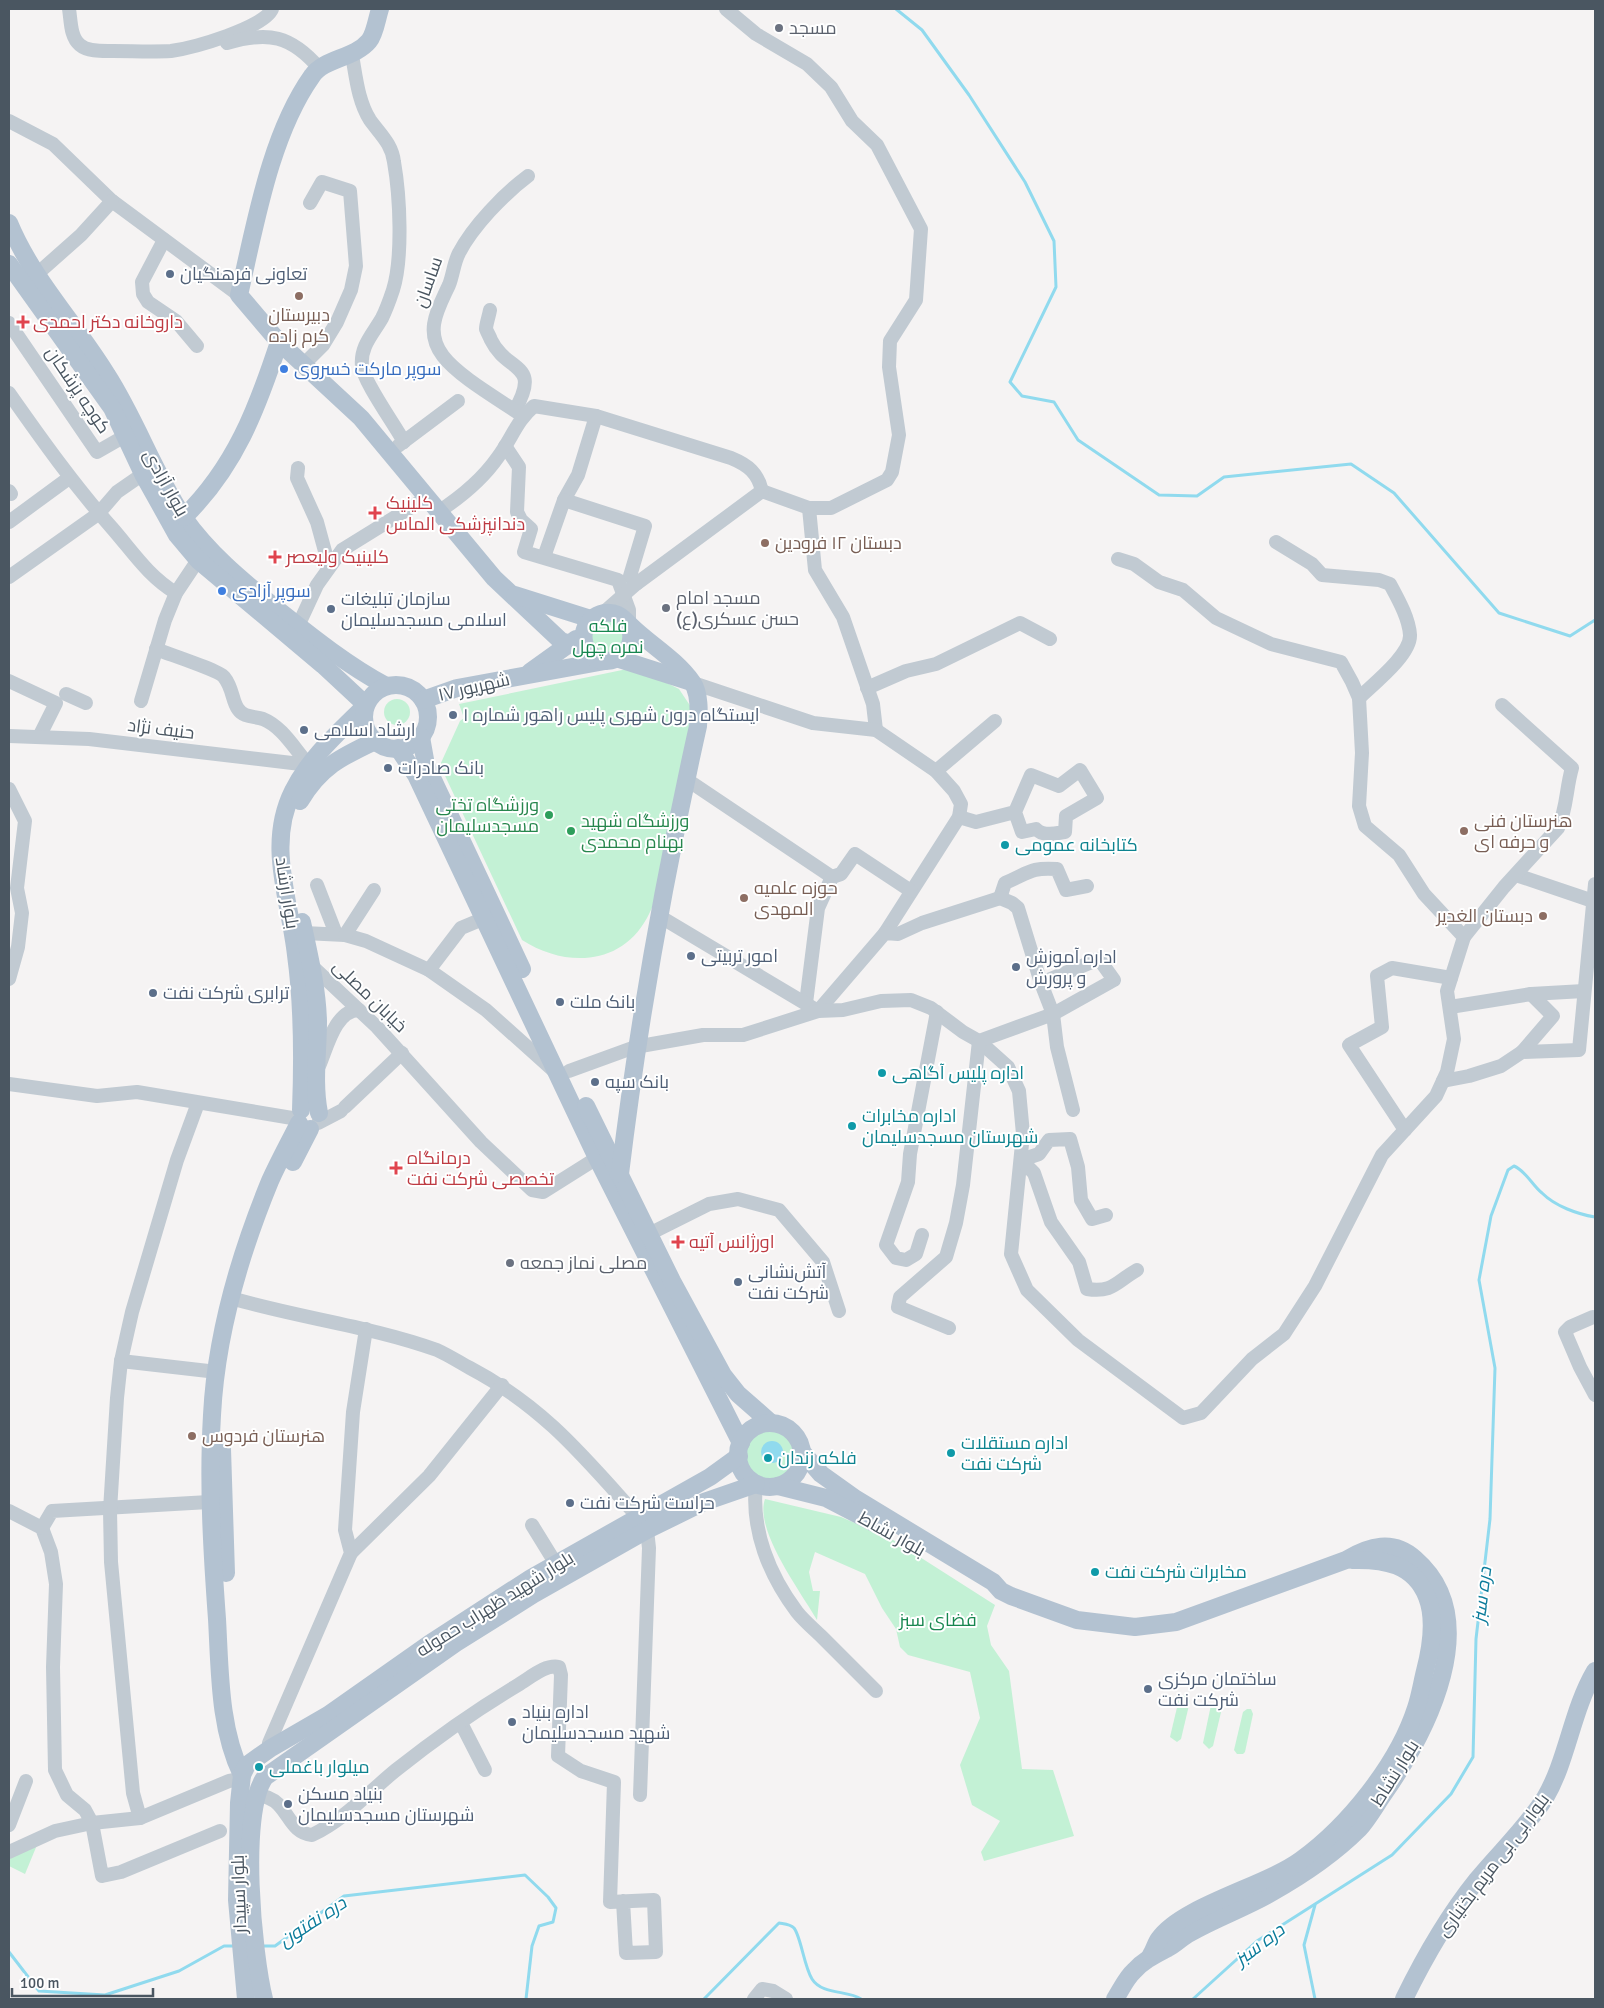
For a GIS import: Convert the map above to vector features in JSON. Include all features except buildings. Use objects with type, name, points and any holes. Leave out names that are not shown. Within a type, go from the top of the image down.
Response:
[{"type":"main road","points":[[380,9],[370,40],[352,55],[320,68],[312,75],[287,119],[261,200],[239,295],[280,342],[361,418],[494,578],[563,640],[588,650]]},
{"type":"main road","name":"بلوار آزادی","points":[[9,223],[12,242],[37,274],[108,376],[184,517],[213,553],[244,582],[298,626],[361,673],[386,686]]},
{"type":"main road","name":"بلوار آزادی","points":[[9,264],[112,408],[143,474],[177,535],[198,560],[323,664],[366,705]]},
{"type":"main road","points":[[184,517],[222,473],[241,442],[280,342]]},
{"type":"main road","points":[[513,594],[593,620]]},
{"type":"main road","points":[[526,675],[544,663],[563,640],[593,620],[618,615],[651,642],[693,683],[700,710],[635,1046],[620,1174]]},
{"type":"main road","points":[[593,620],[584,636],[588,650],[592,655],[693,683]]},
{"type":"main road","points":[[612,660],[630,648],[632,632],[629,625]]},
{"type":"main road","name":"۱۷ شهریور","points":[[423,700],[457,688],[612,660]]},
{"type":"main road","points":[[386,686],[407,686],[423,700],[428,718],[421,736],[411,745],[398,748],[382,745],[375,740],[365,724],[366,705],[377,690],[386,686]]},
{"type":"main road","name":"بلوار ارشاد","points":[[307,1119],[316,1074],[318,1020],[306,957],[279,860],[280,836],[292,792],[309,765],[366,705]]},
{"type":"main road","points":[[398,748],[416,775],[485,918],[563,1072],[620,1174],[722,1376],[738,1394],[771,1423],[791,1430],[800,1442],[802,1452],[799,1468],[791,1479],[778,1486],[756,1484],[744,1472],[740,1450],[720,1405],[597,1158],[563,1072],[426,765],[421,736]]},
{"type":"main road","name":"بلوار ارشاد","points":[[307,1119],[302,1041],[306,957],[304,933],[290,855],[295,816],[309,786],[325,768],[336,759],[375,740]]},
{"type":"main road","points":[[247,1786],[232,1756],[226,1723],[209,1502],[212,1414],[217,1372],[236,1300],[307,1119]]},
{"type":"main road","points":[[236,1300],[222,1416],[223,1511],[231,1660],[239,1738],[242,1747],[255,1758],[265,1758],[275,1768]]},
{"type":"main road","points":[[720,1405],[734,1408],[738,1394]]},
{"type":"main road","points":[[740,1450],[749,1430],[756,1426],[771,1423]]},
{"type":"main road","name":"بلوار شهید ظهراب حموله","points":[[275,1768],[330,1732],[456,1643],[643,1524],[705,1480],[740,1450]]},
{"type":"main road","name":"بلوار نشاط","points":[[802,1452],[821,1474],[856,1499],[993,1582],[1001,1591]]},
{"type":"main road","points":[[705,1480],[714,1479],[722,1484],[722,1489],[717,1498]]},
{"type":"main road","name":"بلوار شهید ظهراب حموله","points":[[255,1758],[328,1715],[429,1644],[556,1564],[643,1524],[756,1484]]},
{"type":"main road","name":"بلوار نشاط","points":[[778,1486],[826,1498],[900,1536],[993,1591],[1001,1591],[1077,1620],[1135,1628],[1176,1622],[1346,1560],[1364,1549],[1383,1546],[1408,1552],[1426,1568],[1440,1590],[1447,1626],[1444,1668],[1431,1713],[1399,1771],[1360,1827],[1316,1866],[1270,1894],[1189,1933],[1168,1948],[1151,1956],[1132,1972],[1115,1999]]},
{"type":"main road","name":"بلوار بی بی مریم بختیاری","points":[[1404,1999],[1427,1955],[1459,1906],[1546,1796],[1583,1695],[1595,1671]]},
{"type":"main road","points":[[271,1748],[275,1768]]},
{"type":"main road","points":[[247,1786],[247,1765],[255,1758]]},
{"type":"main road","points":[[247,1786],[261,1782],[275,1768]]},
{"type":"main road","name":"بلوار سپیدار","points":[[247,1786],[252,1837],[245,1915],[247,1987],[264,1999]]},
{"type":"street","points":[[69,9],[74,38],[85,49],[139,52],[188,48],[253,25],[270,15],[272,9]]},
{"type":"street","points":[[726,9],[756,34],[807,64],[831,87],[852,121],[877,144],[921,229],[916,300],[890,341],[889,366],[899,435],[892,472],[887,480],[831,508],[809,508],[762,491]]},
{"type":"street","points":[[179,54],[238,40],[275,36],[296,47],[320,68]]},
{"type":"street","points":[[85,49],[165,55]]},
{"type":"street","points":[[352,55],[361,98],[370,120],[386,138],[394,160],[398,221],[398,263],[393,290],[382,318],[362,352],[362,368],[404,442]]},
{"type":"street","points":[[9,121],[53,144],[112,201],[239,295]]},
{"type":"street","name":"ساسان","points":[[519,413],[455,368],[443,356],[433,332],[434,315],[455,270],[458,254],[472,234],[511,189],[528,176]]},
{"type":"street","points":[[305,364],[323,345],[337,322],[351,290],[356,266],[350,191],[322,182],[310,203]]},
{"type":"street","points":[[37,274],[81,235],[112,201]]},
{"type":"street","points":[[164,240],[142,282],[143,294],[148,302],[176,321],[197,346]]},
{"type":"street","points":[[438,512],[469,491],[499,457],[519,413],[526,383],[522,372],[493,344],[486,330],[490,310]]},
{"type":"street","name":"کوچه پزشکان","points":[[9,323],[97,452],[125,436]]},
{"type":"street","points":[[9,393],[69,478],[98,514],[147,571],[158,582],[176,593]]},
{"type":"street","points":[[390,452],[458,401]]},
{"type":"street","points":[[519,413],[534,406],[596,416],[747,465],[759,479],[762,491]]},
{"type":"street","points":[[544,557],[564,500],[578,475],[596,416]]},
{"type":"street","points":[[505,446],[519,467],[517,512],[521,520],[531,529],[524,552],[618,580],[624,594],[629,625]]},
{"type":"street","points":[[298,468],[297,478],[317,522],[330,566]]},
{"type":"street","points":[[9,577],[98,514],[117,492],[143,474]]},
{"type":"street","points":[[9,522],[69,478]]},
{"type":"street","points":[[593,620],[636,584],[762,491]]},
{"type":"street","points":[[298,626],[330,566],[342,550],[426,498]]},
{"type":"street","points":[[564,500],[646,526],[630,576],[636,584]]},
{"type":"street","points":[[809,508],[815,570],[843,616],[873,704],[876,730]]},
{"type":"street","points":[[1276,542],[1312,564],[1322,575],[1379,580],[1390,584],[1402,609],[1410,636],[1403,654],[1359,698]]},
{"type":"street","points":[[1118,559],[1134,564],[1159,582],[1183,590],[1216,618],[1271,644],[1341,662],[1359,698],[1362,753],[1359,806],[1366,826],[1399,856],[1424,894],[1464,937]]},
{"type":"street","points":[[141,701],[165,620],[176,593],[198,560]]},
{"type":"street","points":[[867,688],[906,670],[936,664],[1020,623],[1050,639]]},
{"type":"street","points":[[156,649],[223,675],[233,691],[238,708],[247,716],[263,719],[277,729],[291,742],[309,765]]},
{"type":"street","points":[[9,681],[56,703],[39,737]]},
{"type":"street","points":[[693,683],[813,723],[876,730],[936,771],[954,791],[961,804],[959,817],[885,933],[818,1011]]},
{"type":"street","points":[[66,694],[86,703]]},
{"type":"street","points":[[304,933],[340,935],[366,941],[429,970],[486,1010],[563,1072],[635,1046],[704,1036],[743,1034],[818,1011],[843,1010],[881,1001],[911,1000],[937,1012],[963,1032],[979,1040],[1008,1067],[1018,1090],[1023,1134],[1011,1254],[1027,1290],[1078,1340],[1183,1418],[1201,1413],[1252,1359],[1284,1334],[1315,1286],[1382,1155],[1436,1096],[1443,1081],[1454,1038],[1447,991],[1464,937],[1516,874],[1558,828],[1564,812],[1566,788],[1572,768],[1502,705]]},
{"type":"street","points":[[936,771],[995,720]]},
{"type":"street","name":"حنیف نژاد","points":[[9,736],[89,739],[309,765]]},
{"type":"street","points":[[1080,770],[1098,798],[1066,816],[1065,832],[1048,834],[1039,833],[1036,829],[1022,832],[1015,812],[1031,775],[1059,786],[1080,770]]},
{"type":"street","points":[[686,779],[832,877]]},
{"type":"street","points":[[9,789],[26,821],[17,888],[22,913],[19,938],[9,979]]},
{"type":"street","points":[[959,817],[976,822],[1015,812]]},
{"type":"street","points":[[806,1003],[818,908],[832,877],[842,874],[855,854],[911,890]]},
{"type":"street","points":[[1000,898],[1005,883],[1025,875],[1029,870],[1039,868],[1057,869],[1066,890],[1087,886]]},
{"type":"street","points":[[1516,874],[1593,902]]},
{"type":"street","points":[[1522,1052],[1579,1050],[1595,884]]},
{"type":"street","points":[[317,885],[340,935]]},
{"type":"street","points":[[340,935],[374,890]]},
{"type":"street","points":[[885,933],[898,934],[922,923],[1000,898],[1018,908],[1041,983],[1053,1014],[1058,1047],[1073,1110]]},
{"type":"street","points":[[659,916],[818,1011]]},
{"type":"street","points":[[429,970],[461,928],[485,918]]},
{"type":"street","name":"خیابان مصلی","points":[[306,957],[402,1053],[481,1142],[532,1190],[543,1192],[597,1158]]},
{"type":"street","points":[[979,1040],[1053,1014],[1097,992],[1114,980],[1099,959],[1041,983]]},
{"type":"street","points":[[1405,1130],[1349,1045],[1382,1027],[1377,976],[1392,968],[1451,978]]},
{"type":"street","points":[[1450,1007],[1532,994],[1584,991]]},
{"type":"street","points":[[1443,1081],[1469,1076],[1501,1066],[1522,1052],[1553,1016],[1532,994]]},
{"type":"street","points":[[316,1074],[336,1026],[351,1010],[359,1010]]},
{"type":"street","points":[[922,1235],[916,1254],[906,1260],[896,1258],[886,1245],[908,1182],[910,1154],[937,1012]]},
{"type":"street","points":[[948,1328],[898,1307],[900,1297],[946,1257],[956,1223],[963,1185],[979,1040]]},
{"type":"street","points":[[9,1084],[97,1096],[137,1092],[307,1119],[343,1109],[402,1053]]},
{"type":"street","points":[[140,1818],[133,1792],[111,1562],[110,1510],[121,1361],[132,1312],[151,1245],[177,1160],[198,1103]]},
{"type":"street","points":[[1021,1160],[1039,1154],[1049,1140],[1070,1139],[1078,1167],[1082,1200],[1092,1219],[1106,1215]]},
{"type":"street","points":[[1021,1160],[1034,1173],[1051,1222],[1079,1262],[1086,1290],[1102,1292],[1138,1270]]},
{"type":"street","points":[[649,1234],[709,1204],[738,1199],[779,1210],[823,1262],[839,1311]]},
{"type":"street","points":[[236,1300],[366,1329],[438,1351],[502,1385],[539,1413],[572,1443],[643,1524],[649,1548],[640,1795]]},
{"type":"street","points":[[1593,1317],[1570,1326],[1565,1332],[1580,1367],[1595,1395]]},
{"type":"street","points":[[351,1554],[345,1530],[353,1412],[366,1329]]},
{"type":"street","points":[[121,1361],[217,1372]]},
{"type":"street","points":[[271,1748],[269,1743],[351,1554],[429,1476],[502,1385]]},
{"type":"street","points":[[756,1484],[754,1504],[756,1524],[764,1555],[782,1587],[797,1612],[876,1691]]},
{"type":"street","points":[[42,1528],[52,1511],[110,1510],[209,1502]]},
{"type":"street","points":[[9,1511],[42,1528],[51,1552],[56,1584],[53,1667],[55,1770],[67,1795],[85,1810],[92,1823],[102,1876],[121,1872],[220,1831]]},
{"type":"street","points":[[532,1525],[556,1564]]},
{"type":"street","points":[[9,1852],[41,1841],[55,1831],[92,1823],[140,1818],[229,1781],[247,1786],[277,1802],[295,1828],[304,1834],[312,1835],[357,1804],[397,1770],[461,1723],[542,1670],[553,1666],[559,1667],[561,1675],[558,1756],[581,1771],[614,1782],[610,1902],[623,1901]]},
{"type":"street","points":[[461,1723],[485,1770]]},
{"type":"street","points":[[9,1825],[26,1781]]},
{"type":"street","points":[[754,1999],[762,1989],[774,1991],[786,1999]]},
{"type":"green space","name":"فلکه نمره چهل","points":[[600,618],[624,625],[624,650],[599,655],[588,633]]},
{"type":"green space","name":"ورزشگاه شهید بهنام محمدی","points":[[627,669],[663,681],[679,689],[693,710],[658,889],[647,918],[636,934],[622,946],[607,954],[590,958],[555,955],[538,949],[522,940],[440,765],[460,721],[464,718],[459,704]]},
{"type":"green space","points":[[397,699],[406,703],[410,712],[406,721],[397,725],[388,721],[384,712],[388,703]]},
{"type":"green space","points":[[771,1427],[781,1429],[789,1435],[795,1443],[797,1453],[795,1463],[789,1471],[781,1477],[771,1479],[761,1477],[753,1471],[747,1463],[745,1453],[747,1443],[753,1435],[761,1429]]},
{"type":"green space","name":"فضای سبز","points":[[765,1499],[841,1517],[890,1538],[995,1605],[987,1626],[991,1645],[1009,1671],[1022,1769],[1053,1770],[1074,1836],[984,1861],[981,1852],[1000,1821],[972,1805],[960,1765],[980,1718],[970,1672],[908,1655],[900,1647],[896,1629],[882,1608],[865,1574],[815,1552],[809,1572],[813,1591],[820,1591],[817,1620],[772,1544],[763,1512]]},
{"type":"green space","points":[[1184,1695],[1190,1701],[1181,1739],[1177,1742],[1170,1737],[1179,1699]]},
{"type":"green space","points":[[1216,1702],[1222,1708],[1213,1746],[1209,1749],[1203,1743],[1211,1705]]},
{"type":"green space","points":[[1251,1709],[1253,1714],[1245,1752],[1237,1754],[1234,1750],[1243,1712]]},
{"type":"green space","points":[[37,1845],[25,1874],[9,1866],[9,1858]]},
{"type":"water","points":[[768,1441],[776,1441],[783,1448],[783,1456],[776,1463],[768,1463],[761,1456],[761,1448]]},
{"type":"waterway","points":[[896,9],[922,30],[969,95],[1025,182],[1054,241],[1056,287],[1010,382],[1022,396],[1054,402],[1078,440],[1159,495],[1197,496],[1224,477],[1351,464],[1394,493],[1499,613],[1570,636],[1595,620]]},
{"type":"waterway","name":"دره سبز","points":[[1193,1999],[1257,1941],[1392,1855],[1451,1794],[1473,1757],[1476,1639],[1490,1519],[1495,1368],[1479,1280],[1491,1216],[1508,1170],[1514,1166],[1522,1171],[1538,1190],[1553,1202],[1574,1212],[1595,1217]]},
{"type":"waterway","name":"دره نفتون","points":[[262,1946],[275,1946],[344,1896],[525,1875],[548,1897],[556,1908],[553,1922],[539,1926],[532,1946],[526,1999]]},
{"type":"waterway","points":[[1315,1905],[1304,1945],[1315,1999]]},
{"type":"waterway","name":"دره نفتون","points":[[704,1999],[779,1923],[794,1928],[799,1938],[809,1973],[816,1984],[822,1988],[849,1994],[861,1999]]},
{"type":"waterway","name":"دره نفتون","points":[[9,1952],[39,1991],[105,1995],[179,1971],[224,1946],[236,1946]]},
{"type":"place","name":"مسجد","points":[[779,28]]},
{"type":"place","name":"تعاونی فرهنگیان","points":[[170,274]]},
{"type":"place","name":"دبیرستان کرم زاده","points":[[299,296]]},
{"type":"place","name":"داروخانه دکتر احمدی","points":[[23,322]]},
{"type":"place","name":"سوپر مارکت خسروی","points":[[284,369]]},
{"type":"place","name":"کلینیک دندانپزشکی الماس","points":[[375,513]]},
{"type":"place","name":"دبستان ۱۲ فرودین","points":[[765,543]]},
{"type":"place","name":"کلینیک ولیعصر","points":[[275,557]]},
{"type":"place","name":"سوپر آزادی","points":[[222,591]]},
{"type":"place","name":"مسجد امام حسن عسکری(ع)","points":[[666,608]]},
{"type":"place","name":"سازمان تبلیغات اسلامی مسجدسلیمان","points":[[331,609]]},
{"type":"place","name":"ایستگاه درون شهری پلیس راهور شماره ۱","points":[[453,715]]},
{"type":"place","name":"ارشاد اسلامی","points":[[304,730]]},
{"type":"place","name":"بانک صادرات","points":[[388,768]]},
{"type":"place","name":"ورزشگاه تختی مسجدسلیمان","points":[[549,815]]},
{"type":"place","name":"ورزشگاه شهید بهنام محمدی","points":[[571,831]]},
{"type":"place","name":"هنرستان فنی و حرفه ای","points":[[1464,831]]},
{"type":"place","name":"کتابخانه عمومی","points":[[1005,845]]},
{"type":"place","name":"حوزه علمیه المهدی","points":[[744,898]]},
{"type":"place","name":"دبستان الغدیر","points":[[1543,916]]},
{"type":"place","name":"امور تربیتی","points":[[691,956]]},
{"type":"place","name":"اداره آموزش و پرورش","points":[[1016,967]]},
{"type":"place","name":"ترابری شرکت نفت","points":[[153,993]]},
{"type":"place","name":"بانک ملت","points":[[560,1002]]},
{"type":"place","name":"اداره پلیس آگاهی","points":[[882,1073]]},
{"type":"place","name":"بانک سپه","points":[[595,1082]]},
{"type":"place","name":"اداره مخابرات شهرستان مسجدسلیمان","points":[[852,1126]]},
{"type":"place","name":"درمانگاه تخصصی شرکت نفت","points":[[396,1168]]},
{"type":"place","name":"اورژانس آتیه","points":[[678,1242]]},
{"type":"place","name":"مصلی نماز جمعه","points":[[510,1263]]},
{"type":"place","name":"آتش‌نشانی شرکت نفت","points":[[738,1282]]},
{"type":"place","name":"هنرستان فردوس","points":[[192,1436]]},
{"type":"place","name":"اداره مستقلات شرکت نفت","points":[[951,1453]]},
{"type":"place","name":"فلکه زندان","points":[[768,1458]]},
{"type":"place","name":"حراست شرکت نفت","points":[[570,1503]]},
{"type":"place","name":"مخابرات شرکت نفت","points":[[1095,1572]]},
{"type":"place","name":"ساختمان مرکزی شرکت نفت","points":[[1148,1689]]},
{"type":"place","name":"اداره بنیاد شهید مسجدسلیمان","points":[[512,1722]]},
{"type":"place","name":"میلوار باغملی","points":[[259,1767]]},
{"type":"place","name":"بنیاد مسکن شهرستان مسجدسلیمان","points":[[288,1804]]}]
